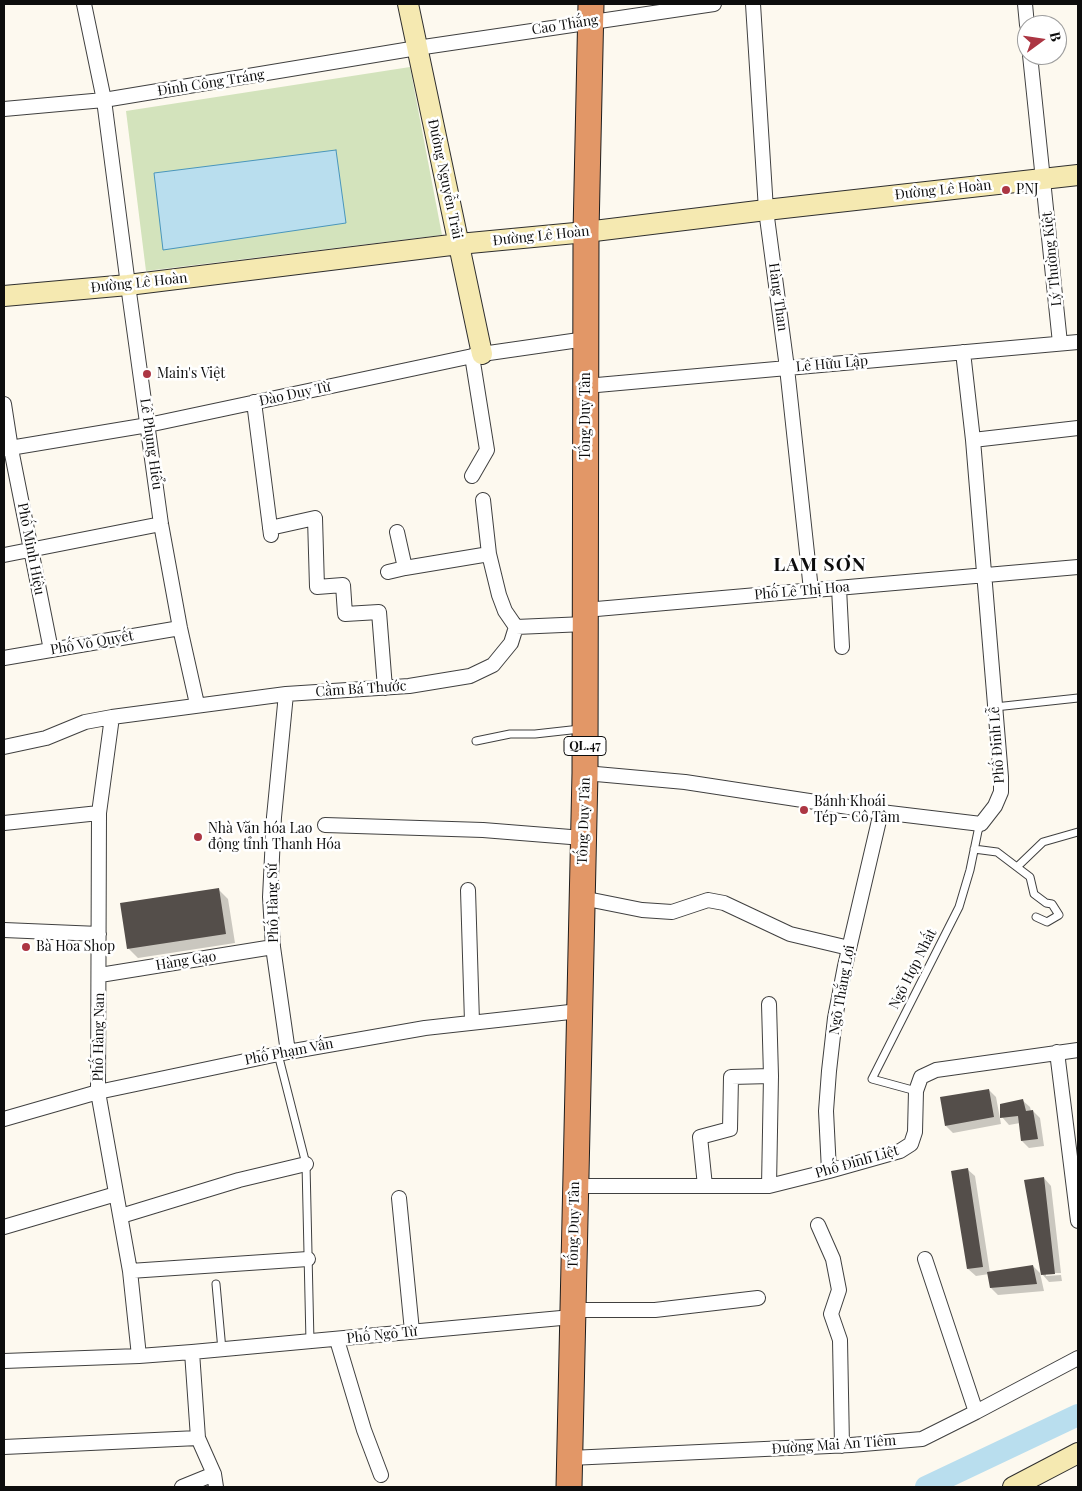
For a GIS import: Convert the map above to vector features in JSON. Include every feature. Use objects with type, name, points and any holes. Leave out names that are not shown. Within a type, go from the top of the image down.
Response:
[{"type":"highway","name":"Tống Duy Tân","points":[[569,1487],[585,773],[586,232],[591,12]]},
{"type":"street","name":"Lê Phụng Hiểu","points":[[84,4],[104,100],[162,524],[180,628],[197,704]]},
{"type":"street","name":"Đường Nguyễn Trãi","points":[[408,4],[459,244],[477,355]]},
{"type":"street","name":"Cao Thắng","points":[[417,48],[591,12],[714,4]]},
{"type":"street","name":"Hàng Than","points":[[753,4],[766,210],[787,368],[811,590]]},
{"type":"street","name":"Đinh Công Tráng","points":[[4,108],[104,100],[417,48]]},
{"type":"street","name":"Lý Thường Kiệt","points":[[1031,65],[1060,344]]},
{"type":"street","name":"Đường Lê Hoàn","points":[[4,296],[128,285],[459,244],[586,232],[1078,175]]},
{"type":"street","name":"Đào Duy Từ","points":[[7,449],[148,425],[477,355],[586,338]]},
{"type":"street","name":"Lê Hữu Lập","points":[[586,386],[1078,342]]},
{"type":"street","name":"Phố Đinh Lễ","points":[[963,352],[973,440],[1001,792],[995,806],[981,824]]},
{"type":"street","points":[[472,476],[487,450],[477,355]]},
{"type":"street","points":[[254,402],[271,532],[315,518],[317,587],[343,585],[345,614],[378,612],[385,688]]},
{"type":"street","name":"Phố Minh Hiệu","points":[[4,404],[7,449],[31,550],[51,650]]},
{"type":"street","points":[[973,440],[1078,428]]},
{"type":"street","points":[[483,500],[489,554],[505,611],[516,627],[585,617]]},
{"type":"street","points":[[4,555],[162,524]]},
{"type":"street","points":[[397,532],[405,568]]},
{"type":"street","points":[[388,572],[489,554]]},
{"type":"street","name":"Phố Lê Thị Hoa","points":[[585,617],[811,590],[1078,567]]},
{"type":"street","points":[[839,588],[842,647]]},
{"type":"street","name":"Cầm Bá Thước","points":[[4,747],[46,738],[86,722],[112,716],[286,694],[410,686],[470,676],[493,665],[511,643],[516,627]]},
{"type":"street","name":"Phố Võ Quyết","points":[[4,658],[180,628]]},
{"type":"street","name":"Phố Hàng Sứ","points":[[283,1053],[270,897],[274,817],[286,694]]},
{"type":"street","name":"Phố Hàng Nan","points":[[112,716],[99,813],[100,974],[98,1092],[130,1271],[139,1356]]},
{"type":"street","points":[[585,773],[685,782],[881,812],[981,824]]},
{"type":"street","name":"Ngõ Thắng Lợi","points":[[830,1171],[826,1111],[828,1071],[849,948],[881,812]]},
{"type":"street","points":[[4,823],[99,813]]},
{"type":"street","points":[[325,825],[483,830],[583,838]]},
{"type":"street","points":[[468,890],[472,1022]]},
{"type":"street","points":[[582,898],[642,910],[672,912],[708,900],[724,903],[790,934],[849,948]]},
{"type":"street","points":[[4,930],[99,934]]},
{"type":"street","name":"Hàng Gạo","points":[[100,974],[273,947]]},
{"type":"street","points":[[769,1004],[771,1076],[769,1186]]},
{"type":"street","name":"Phố Phạm Vấn","points":[[4,1118],[98,1092],[283,1053],[472,1022],[579,1011]]},
{"type":"street","points":[[916,1091],[921,1077],[936,1070],[1078,1050]]},
{"type":"street","points":[[1056,1052],[1075,1174],[1078,1221]]},
{"type":"street","points":[[705,1186],[700,1137],[730,1129],[731,1077],[771,1076]]},
{"type":"street","name":"Phố Đinh Liệt","points":[[575,1186],[769,1186],[900,1152],[911,1144],[915,1132],[916,1091]]},
{"type":"street","points":[[120,1216],[239,1180],[306,1164]]},
{"type":"street","points":[[4,1227],[116,1194]]},
{"type":"street","points":[[399,1198],[412,1331]]},
{"type":"street","points":[[818,1226],[833,1259],[839,1290],[831,1314],[840,1340],[842,1446]]},
{"type":"street","points":[[130,1271],[308,1259]]},
{"type":"street","points":[[925,1259],[976,1412]]},
{"type":"street","name":"Phố Ngô Từ","points":[[4,1361],[139,1356],[222,1350],[338,1340],[572,1314],[655,1310],[758,1298]]},
{"type":"street","points":[[338,1340],[364,1430],[381,1476]]},
{"type":"street","points":[[182,1487],[215,1481],[198,1438],[192,1352]]},
{"type":"street","name":"Đường Mai An Tiêm","points":[[570,1458],[842,1446],[922,1439],[1078,1358]]},
{"type":"street","points":[[4,1447],[198,1438]]},
{"type":"street","points":[[1016,1487],[1078,1453]]},
{"type":"lane","points":[[995,707],[1078,698]]},
{"type":"lane","points":[[476,741],[510,734],[535,734],[585,729]]},
{"type":"lane","name":"Ngõ Hợp Nhất","points":[[916,1091],[872,1079],[959,907],[981,824]]},
{"type":"lane","points":[[1017,867],[1043,842],[1078,832]]},
{"type":"lane","points":[[974,849],[997,852],[1030,877],[1034,894],[1046,903],[1052,904],[1059,915],[1047,922],[1036,917]]},
{"type":"lane","points":[[283,1053],[306,1164],[310,1342]]},
{"type":"lane","points":[[216,1284],[222,1350]]},
{"type":"green space","points":[[410,67],[442,235],[146,271],[126,111]]},
{"type":"water","points":[[336,150],[346,223],[163,250],[154,173]]},
{"type":"building","points":[[219,888],[226,934],[127,949],[120,903]]},
{"type":"building","points":[[989,1089],[994,1117],[945,1126],[940,1097]]},
{"type":"building","points":[[1023,1099],[1026,1111],[1033,1110],[1038,1139],[1021,1141],[1018,1116],[1000,1118],[1000,1104]]},
{"type":"building","points":[[968,1168],[983,1267],[967,1269],[951,1171]]},
{"type":"building","points":[[1044,1177],[1055,1274],[1041,1275],[1024,1180]]},
{"type":"building","points":[[1033,1265],[1037,1284],[990,1288],[987,1272]]},
{"type":"waterway","points":[[926,1487],[1078,1415]]},
{"type":"place","name":"PNJ","points":[[1006,190]]},
{"type":"place","name":"Main's Việt","points":[[147,374]]},
{"type":"place","name":"Bánh Khoái Tép - Cô Tâm","points":[[804,810]]},
{"type":"place","name":"Nhà Văn hóa Lao động tỉnh Thanh Hóa","points":[[198,837]]},
{"type":"place","name":"Bà Hoa Shop","points":[[26,947]]},
{"type":"district","name":"LAM SƠN","points":[[820,565]]}]
